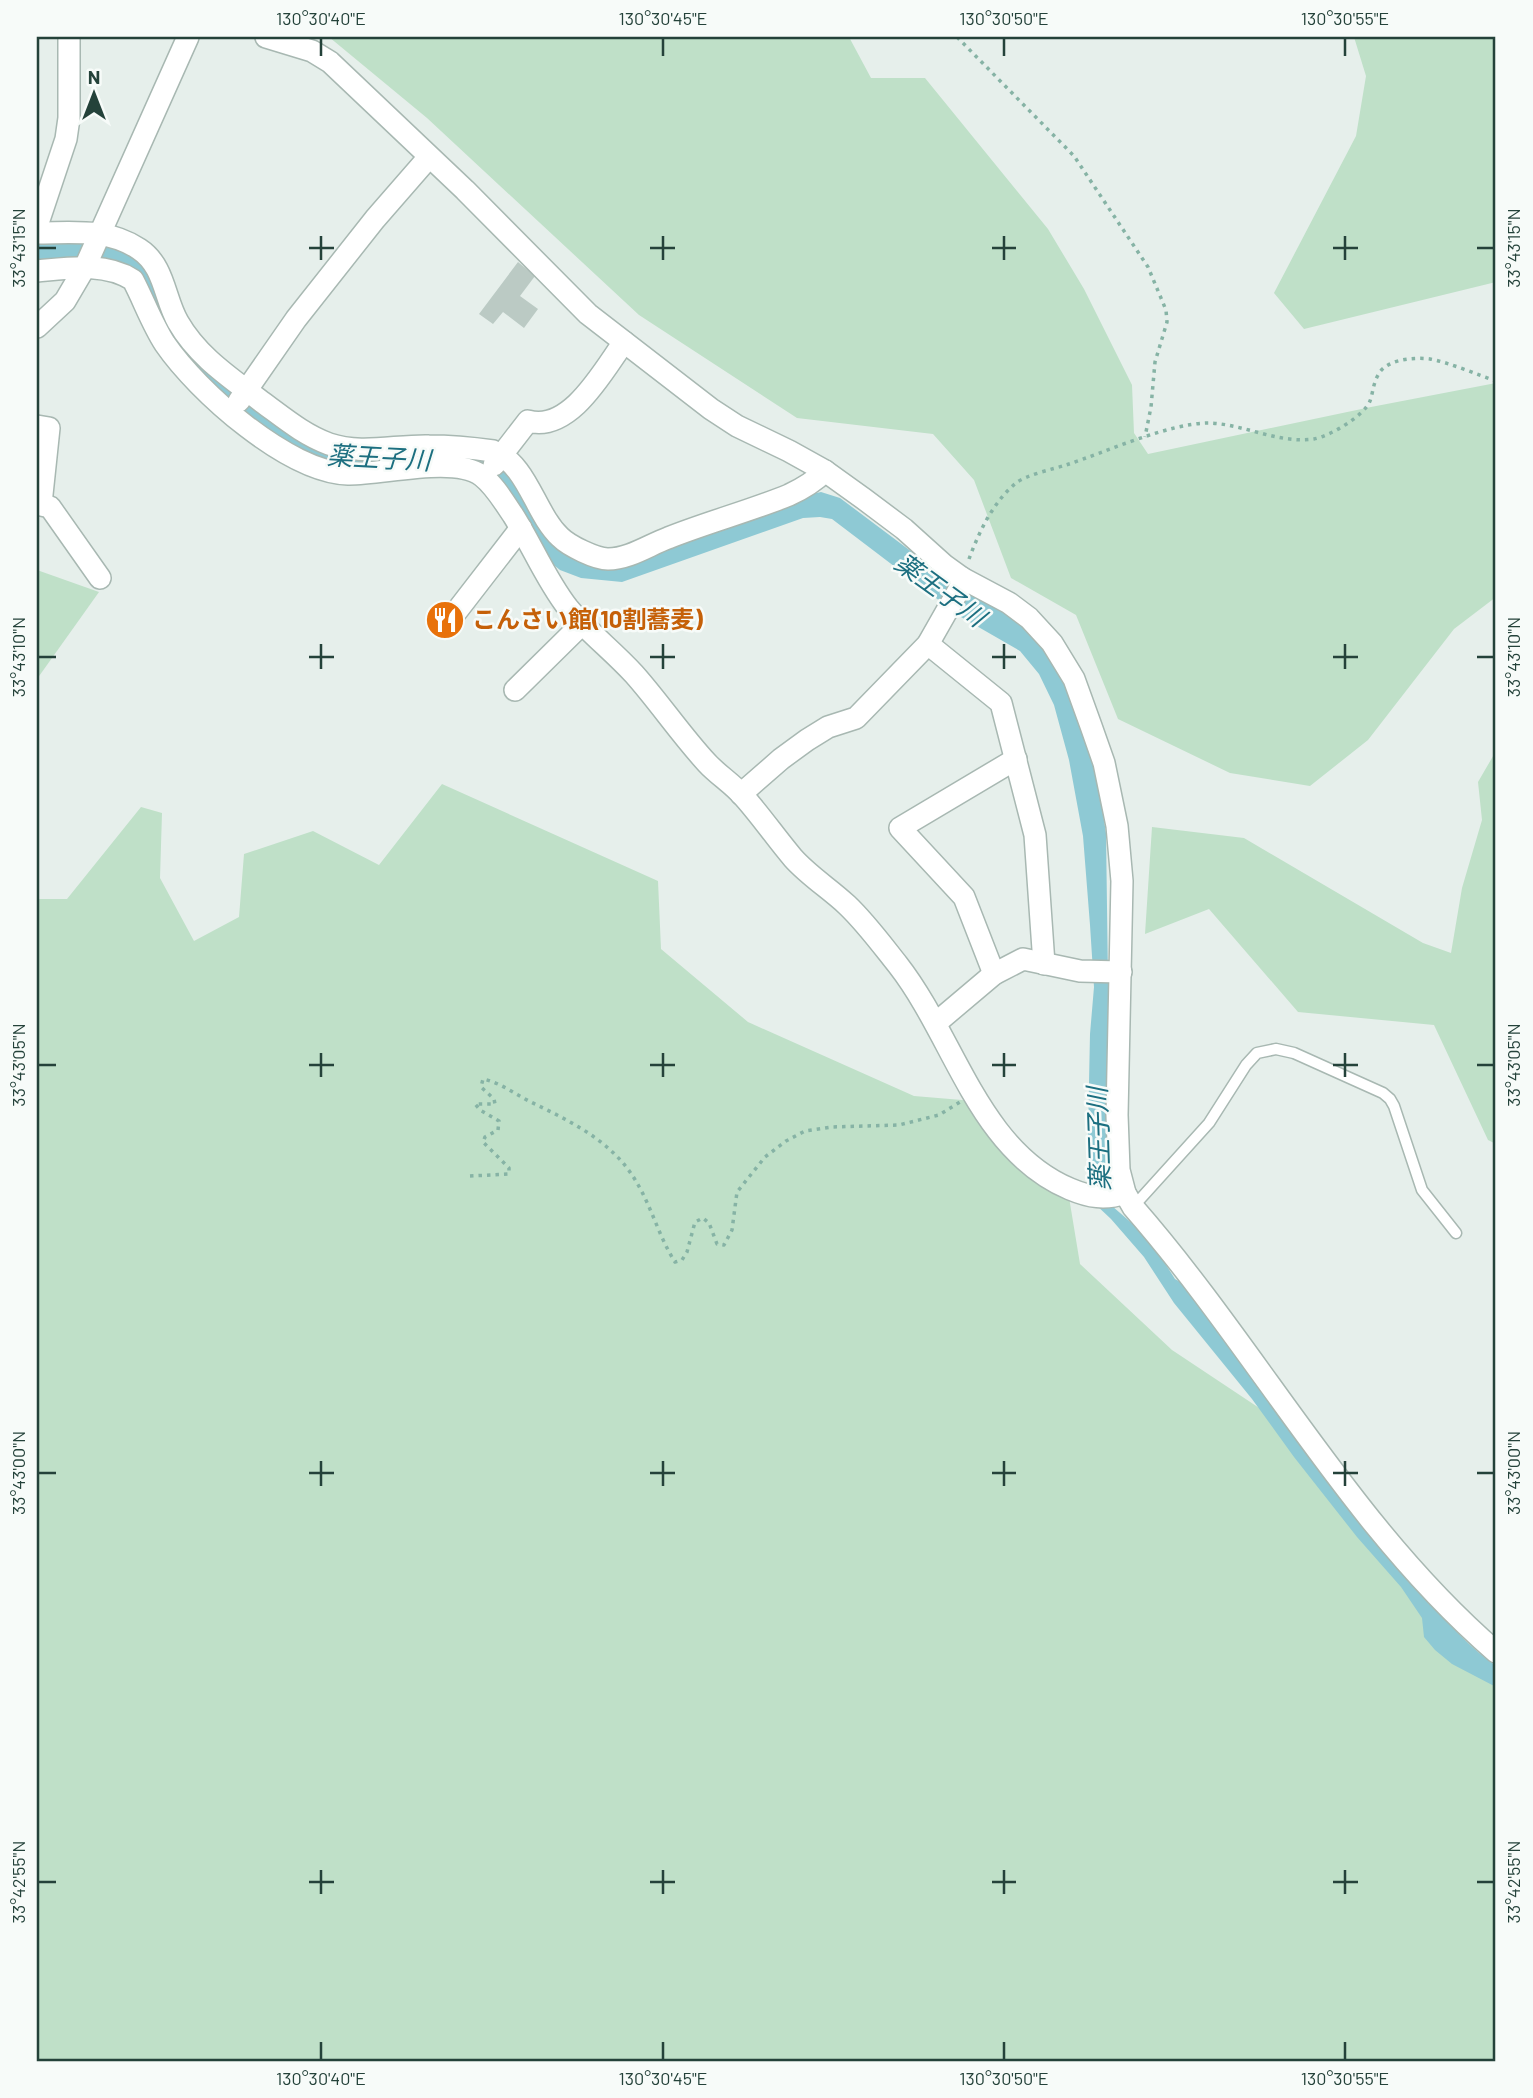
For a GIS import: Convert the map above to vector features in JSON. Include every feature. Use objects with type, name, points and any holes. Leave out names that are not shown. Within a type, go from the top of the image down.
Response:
[{"type":"street","points":[[37,226],[68,129],[69,37]]},
{"type":"street","points":[[37,327],[65,301],[85,267],[188,37]]},
{"type":"street","points":[[266,37],[312,51],[330,62],[465,190],[588,314],[624,342],[737,426],[825,471],[904,529],[962,582],[1009,603],[1029,618],[1052,643],[1074,679],[1104,763],[1117,826],[1122,881],[1117,1115],[1122,1200],[1217,1315],[1369,1518],[1460,1621],[1496,1652]]},
{"type":"street","points":[[230,413],[296,319],[374,219],[429,157]]},
{"type":"street","points":[[37,233],[101,233],[128,242],[143,251],[157,268],[177,320],[191,343],[208,361],[304,433],[348,449],[427,446],[492,450],[502,454],[519,471],[537,504],[562,538],[592,555],[605,559],[620,558],[791,494],[817,479],[825,471]]},
{"type":"street","points":[[37,271],[85,267],[126,275],[134,280],[163,341],[183,368],[230,413],[298,461],[327,471],[348,474],[427,467],[473,471],[484,478],[503,500],[567,606],[633,672],[708,765],[741,794],[795,861],[849,908],[898,965],[936,1023],[974,1094],[1005,1139],[1032,1167],[1055,1183],[1083,1195],[1122,1200]]},
{"type":"street","points":[[484,478],[528,421],[538,424],[562,415],[579,404],[624,342]]},
{"type":"street","points":[[37,426],[49,428],[39,504],[50,507],[100,578]]},
{"type":"street","points":[[291,456],[304,433]]},
{"type":"street","points":[[427,446],[427,467]]},
{"type":"street","points":[[446,625],[521,528]]},
{"type":"street","points":[[539,560],[562,538]]},
{"type":"street","points":[[741,794],[780,759],[807,740],[828,727],[856,718],[928,644],[962,582]]},
{"type":"street","points":[[515,691],[583,623]]},
{"type":"street","points":[[928,644],[1001,703],[1035,835],[1044,964]]},
{"type":"street","points":[[994,974],[964,897],[900,828],[1016,759]]},
{"type":"street","points":[[936,1023],[994,974],[1023,959],[1080,971],[1121,972]]},
{"type":"lane","points":[[1122,1200],[1209,1123],[1246,1065],[1257,1053],[1276,1049],[1294,1052],[1383,1093],[1390,1099],[1422,1191],[1456,1233]]},
{"type":"path","points":[[957,37],[1074,156],[1148,267],[1166,310],[1167,322],[1155,362],[1145,438]]},
{"type":"path","points":[[962,582],[979,531],[1017,481],[1190,424],[1223,425],[1295,440],[1316,438],[1344,425],[1363,411],[1370,402],[1373,387],[1382,368],[1390,363],[1430,359],[1496,381]]},
{"type":"path","points":[[470,1176],[509,1174],[509,1168],[483,1142],[485,1137],[498,1130],[499,1121],[475,1104],[495,1104],[494,1099],[481,1087],[483,1079],[579,1125],[625,1163],[639,1185],[675,1262],[682,1259],[687,1252],[695,1222],[703,1218],[709,1223],[717,1244],[724,1245],[732,1230],[737,1192],[765,1157],[786,1141],[805,1131],[832,1127],[899,1125],[939,1115],[974,1094]]},
{"type":"green space","points":[[329,37],[849,37],[871,78],[925,78],[1048,229],[1084,289],[1132,385],[1134,433],[1148,454],[1496,383],[1496,597],[1454,629],[1368,740],[1310,786],[1230,773],[1118,719],[1076,615],[1011,578],[974,480],[933,434],[797,418],[639,315],[427,118]]},
{"type":"green space","points":[[1354,37],[1496,37],[1496,282],[1304,329],[1274,293],[1356,136],[1366,76]]},
{"type":"green space","points":[[37,570],[99,592],[37,679]]},
{"type":"green space","points":[[1496,751],[1496,1144],[1488,1140],[1434,1025],[1298,1012],[1209,909],[1145,934],[1152,827],[1244,838],[1423,943],[1451,953],[1462,888],[1482,820],[1478,782]]},
{"type":"green space","points":[[442,784],[658,881],[661,949],[748,1022],[914,1096],[974,1101],[1067,1185],[1080,1264],[1172,1350],[1291,1429],[1455,1644],[1496,1676],[1496,2061],[37,2061],[37,899],[67,899],[141,807],[162,813],[160,878],[194,941],[239,917],[244,854],[313,831],[379,865]]},
{"type":"water","name":"薬王子川","points":[[81,238],[146,257],[177,331],[319,447],[493,457],[593,563],[781,501],[821,492],[840,498],[928,564],[1013,618],[1043,649],[1072,698],[1099,788],[1106,833],[1109,1053],[1105,1189],[1112,1206],[1149,1238],[1175,1279],[1182,1283],[1430,1602],[1461,1636],[1496,1666],[1496,1687],[1452,1664],[1424,1637],[1422,1618],[1401,1587],[1357,1537],[1252,1399],[1174,1303],[1144,1257],[1094,1203],[1087,1182],[1090,1034],[1094,987],[1083,836],[1069,760],[1054,705],[1039,674],[1020,651],[961,617],[832,519],[803,518],[622,582],[581,578],[560,570],[550,562],[493,478],[372,468],[303,456],[242,414],[173,346],[143,281],[129,266],[100,261],[37,264],[37,242]]},
{"type":"building","points":[[518,262],[535,276],[520,296],[538,309],[524,328],[503,312],[493,324],[479,314]]},
{"type":"place","name":"こんさい館(10割蕎麦)","points":[[445,620]]}]
